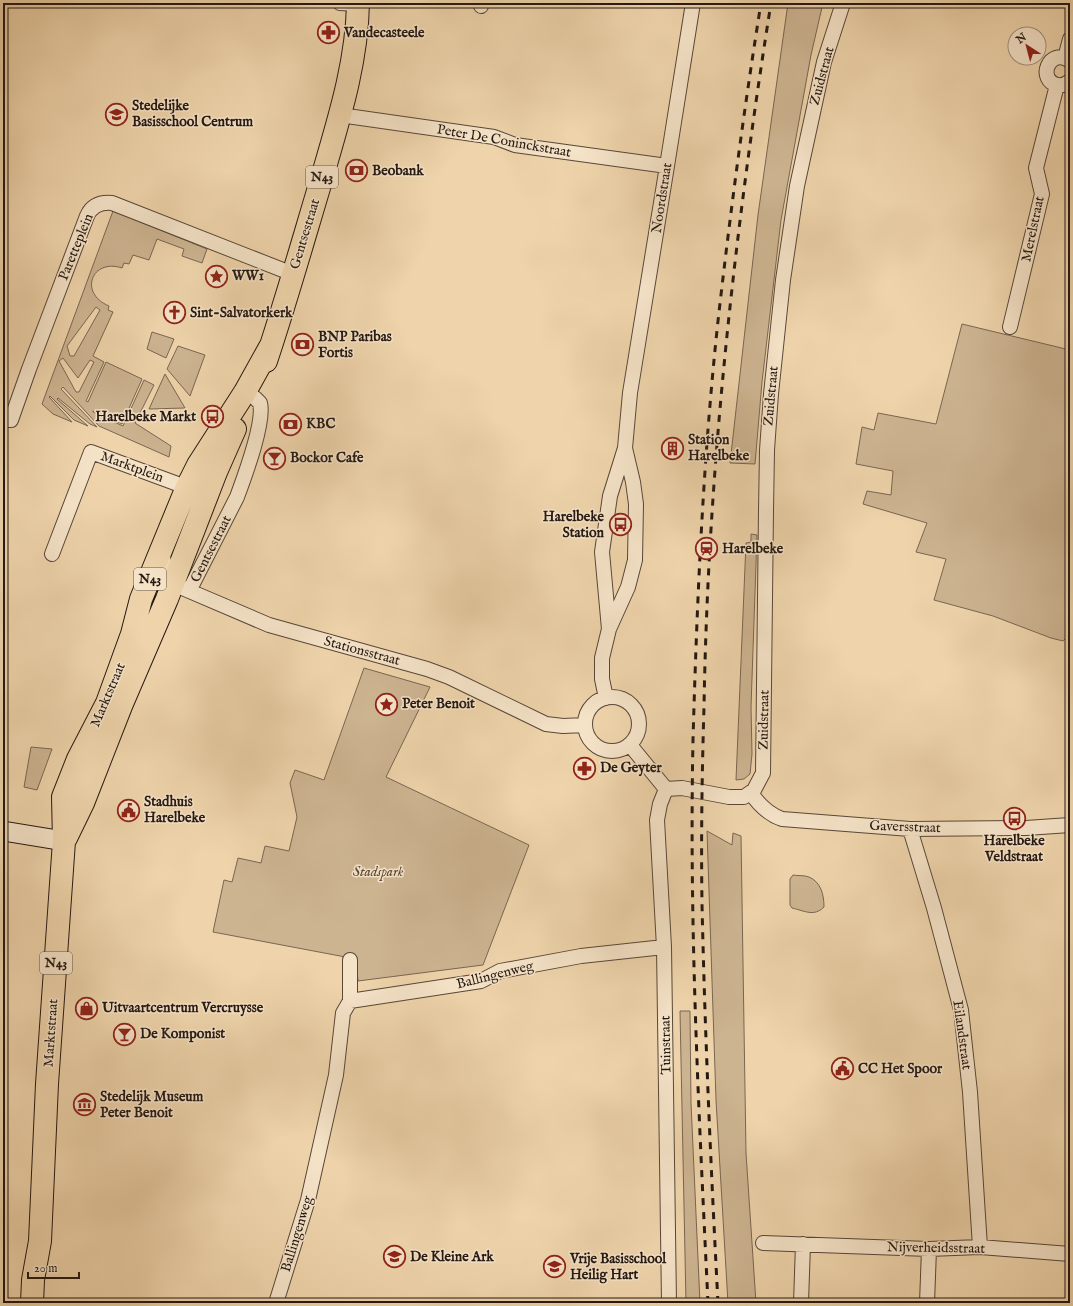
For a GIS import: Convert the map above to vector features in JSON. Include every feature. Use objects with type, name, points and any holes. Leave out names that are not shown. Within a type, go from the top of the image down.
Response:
[{"type":"main road","name":"Gentsestraat","points":[[181,587],[197,491],[198,465],[248,394],[270,347],[340,115],[351,68],[357,30],[352,3]]},
{"type":"main road","name":"Gentsestraat","points":[[162,550],[197,491]]},
{"type":"main road","name":"Marktstraat","points":[[32,1303],[33,1280],[40,1241],[41,1225],[47,1084],[64,841],[63,797],[78,759],[107,703],[132,634],[141,599],[162,550]]},
{"type":"main road","name":"Marktstraat","points":[[64,841],[84,803],[121,706],[181,587]]},
{"type":"main road","points":[[3,831],[64,841]]},
{"type":"main road","name":"Marktstraat","points":[[41,1225],[46,1283],[45,1303]]},
{"type":"street","name":"Noordstraat","points":[[625,448],[630,393],[668,166],[693,3]]},
{"type":"street","name":"Zuidstraat","points":[[751,793],[759,783],[763,773],[767,450],[782,288],[797,186],[814,106],[824,62],[844,3]]},
{"type":"street","name":"Merelstraat","points":[[1010,327],[1042,194],[1036,168],[1063,83],[1049,80],[1047,68],[1049,63],[1054,59],[1060,57],[1067,59],[1070,39]]},
{"type":"street","name":"Peter De Coninckstraat","points":[[340,115],[494,137],[515,145],[668,166]]},
{"type":"street","name":"Paretteplein","points":[[7,420],[29,369],[87,216],[91,209],[97,205],[104,202],[112,203],[293,274]]},
{"type":"street","name":"Gentsestraat","points":[[181,587],[237,497],[243,482],[260,422],[260,404],[248,394]]},
{"type":"street","points":[[609,629],[602,552],[610,496],[625,448]]},
{"type":"street","points":[[606,698],[601,669],[602,658],[609,629],[628,587],[634,560],[636,504],[633,482],[625,448]]},
{"type":"street","name":"Marktplein","points":[[52,554],[91,452],[197,491]]},
{"type":"street","points":[[162,550],[166,573],[181,587]]},
{"type":"street","name":"Stationsstraat","points":[[181,587],[269,625],[427,668],[450,677],[546,724],[563,726],[585,725]]},
{"type":"street","points":[[606,698],[616,698],[626,702],[634,709],[639,724],[635,739],[630,745],[618,751],[607,751],[598,747],[590,740],[586,730],[585,725],[587,715],[592,706],[606,698]]},
{"type":"street","points":[[630,745],[666,789],[682,788],[730,798],[740,798],[751,793]]},
{"type":"street","name":"Tuinstraat","points":[[666,789],[660,804],[657,820],[664,947],[669,1303]]},
{"type":"street","name":"Gaversstraat","points":[[751,793],[756,801],[768,812],[782,819],[910,830],[1026,828],[1070,825]]},
{"type":"street","name":"Eilandstraat","points":[[910,830],[934,908],[961,1010],[970,1092],[980,1247]]},
{"type":"street","name":"Ballingenweg","points":[[350,1001],[481,981],[500,970],[582,956],[664,947]]},
{"type":"street","name":"Ballingenweg","points":[[276,1303],[308,1200],[336,1074],[343,1013],[350,1001],[350,960]]},
{"type":"street","name":"Nijverheidsstraat","points":[[763,1243],[929,1249],[980,1247],[1070,1254]]},
{"type":"street","points":[[801,1303],[802,1244]]},
{"type":"street","points":[[927,1303],[929,1249]]},
{"type":"green space","points":[[788,3],[823,3],[811,55],[781,220],[762,382],[755,464],[730,463],[758,215]]},
{"type":"green space","points":[[113,211],[207,249],[202,263],[182,256],[184,249],[157,239],[149,260],[133,255],[129,264],[124,263],[122,268],[112,266],[103,268],[97,272],[93,278],[92,286],[94,293],[99,300],[109,306],[108,310],[113,312],[93,356],[104,362],[86,401],[88,402],[106,362],[142,379],[122,424],[93,412],[123,426],[144,380],[154,385],[135,423],[171,446],[169,457],[99,426],[63,387],[61,389],[97,427],[90,424],[58,398],[57,399],[88,426],[74,420],[50,396],[49,397],[72,422],[53,414],[42,404]],"holes":[[[96,307],[100,310],[74,356],[70,356],[67,346]],[[63,358],[78,378],[90,360],[94,362],[79,392],[76,392],[59,361]]]},
{"type":"green space","points":[[962,324],[1070,350],[1070,634],[1063,641],[1051,638],[993,616],[934,600],[946,559],[916,552],[927,523],[863,504],[867,491],[891,495],[893,471],[856,464],[862,427],[874,430],[878,413],[936,424]]},
{"type":"green space","points":[[152,332],[174,339],[166,358],[147,349]]},
{"type":"green space","points":[[178,346],[205,355],[190,396],[167,369]]},
{"type":"green space","points":[[165,374],[185,408],[149,409]]},
{"type":"green space","points":[[751,534],[757,535],[751,707],[752,754],[750,774],[744,779],[736,780],[746,543],[751,542]]},
{"type":"green space","name":"Stadspark","points":[[364,668],[430,687],[386,777],[529,845],[483,965],[358,981],[356,959],[213,932],[224,880],[232,882],[238,858],[261,863],[265,846],[289,851],[297,817],[290,783],[295,770],[324,780]]},
{"type":"green space","points":[[31,747],[52,749],[37,790],[24,787]]},
{"type":"green space","points":[[707,831],[732,845],[733,833],[741,836],[746,1153],[756,1303],[728,1303],[716,1100]]},
{"type":"green space","points":[[793,875],[807,876],[816,882],[821,889],[824,907],[813,913],[792,908],[790,905],[790,879]]},
{"type":"green space","points":[[680,1011],[690,1011],[691,1103],[700,1303],[686,1303]]},
{"type":"railway","points":[[708,1303],[701,1162],[692,881],[693,740],[696,635],[708,425],[718,321],[727,242],[761,3]]},
{"type":"railway","points":[[718,1303],[708,1104],[702,904],[702,780],[707,619],[711,530],[725,354],[745,178],[771,3]]},
{"type":"place","name":"Vandecasteele","points":[[328,33]]},
{"type":"place","name":"Stedelijke Basisschool Centrum","points":[[117,114]]},
{"type":"place","name":"Beobank","points":[[356,171]]},
{"type":"place","name":"WW1","points":[[216,276]]},
{"type":"place","name":"Sint-Salvatorkerk","points":[[174,313]]},
{"type":"place","name":"BNP Paribas Fortis","points":[[303,345]]},
{"type":"place","name":"Harelbeke Markt","points":[[212,417]]},
{"type":"place","name":"KBC","points":[[290,424]]},
{"type":"place","name":"Station Harelbeke","points":[[672,448]]},
{"type":"place","name":"Bockor Cafe","points":[[274,458]]},
{"type":"place","name":"Harelbeke Station","points":[[620,525]]},
{"type":"place","name":"Harelbeke","points":[[706,549]]},
{"type":"place","name":"Peter Benoit","points":[[387,704]]},
{"type":"place","name":"De Geyter","points":[[585,768]]},
{"type":"place","name":"Stadhuis Harelbeke","points":[[129,810]]},
{"type":"place","name":"Harelbeke Veldstraat","points":[[1014,819]]},
{"type":"place","name":"Uitvaartcentrum Vercruysse","points":[[86,1008]]},
{"type":"place","name":"De Komponist","points":[[124,1034]]},
{"type":"place","name":"CC Het Spoor","points":[[843,1069]]},
{"type":"place","name":"Stedelijk Museum Peter Benoit","points":[[85,1105]]},
{"type":"place","name":"De Kleine Ark","points":[[395,1257]]},
{"type":"place","name":"Vrije Basisschool Heilig Hart","points":[[555,1267]]}]
